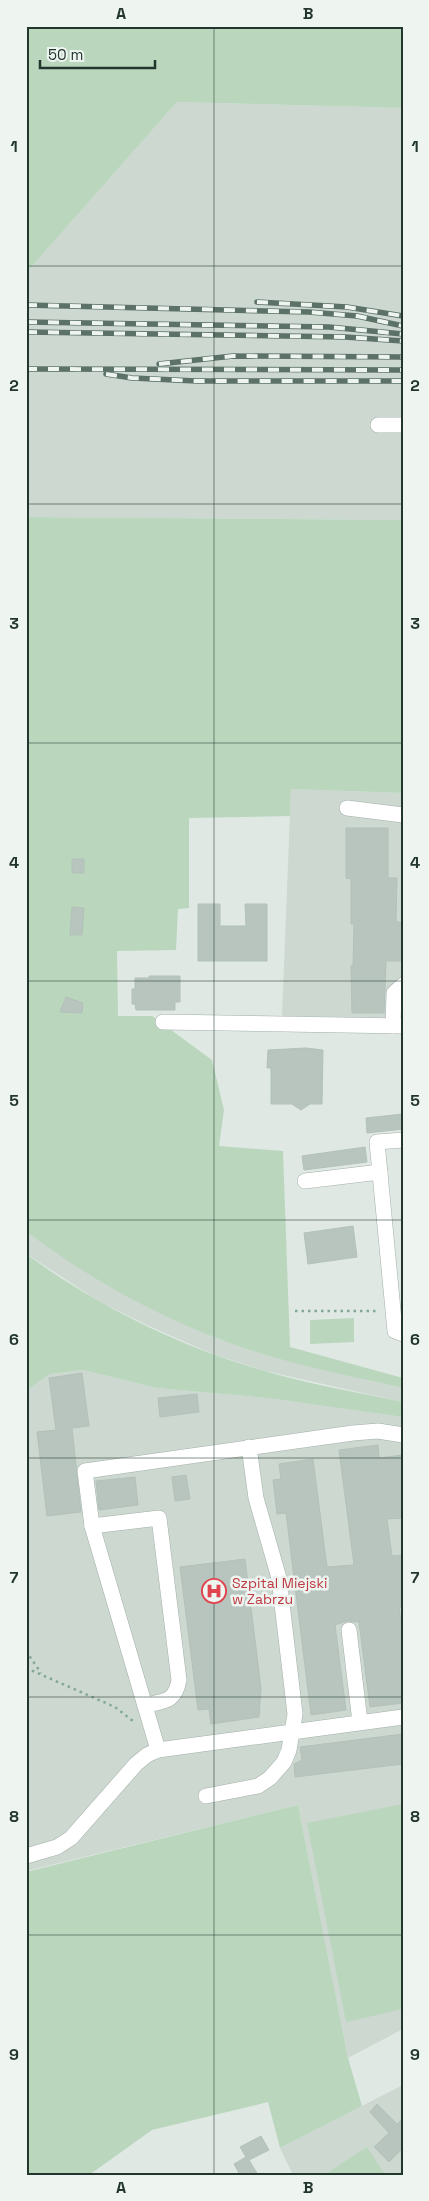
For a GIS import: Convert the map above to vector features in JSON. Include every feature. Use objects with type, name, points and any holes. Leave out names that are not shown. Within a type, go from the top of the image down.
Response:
[{"type":"lane","points":[[378,425],[403,425]]},
{"type":"lane","points":[[347,808],[403,815]]},
{"type":"lane","points":[[163,1022],[398,1026],[394,993],[403,985]]},
{"type":"lane","points":[[403,1140],[377,1142],[395,1331],[403,1334]]},
{"type":"lane","points":[[305,1181],[380,1172]]},
{"type":"lane","points":[[158,1750],[92,1526],[85,1471],[249,1447],[378,1431],[403,1435]]},
{"type":"lane","points":[[206,1796],[258,1786],[270,1778],[284,1762],[290,1750],[293,1731],[295,1704],[279,1578],[256,1498],[249,1447]]},
{"type":"lane","points":[[92,1526],[159,1518],[179,1680],[173,1696],[167,1700],[145,1705]]},
{"type":"lane","points":[[349,1630],[360,1722]]},
{"type":"lane","points":[[26,1856],[57,1847],[71,1838],[136,1764],[147,1755],[158,1750],[403,1717]]},
{"type":"path","points":[[295,1311],[393,1311]]},
{"type":"path","points":[[26,1651],[42,1674]]},
{"type":"path","points":[[26,1668],[115,1707],[134,1722]]},
{"type":"shaded area","points":[[177,102],[403,108],[403,520],[26,517],[26,273]]},
{"type":"shaded area","points":[[291,789],[403,793],[403,1018],[282,1016]]},
{"type":"shaded area","points":[[26,1231],[110,1286],[218,1339],[305,1365],[403,1388],[403,1402],[261,1370],[213,1354],[151,1327],[102,1303],[28,1255]]},
{"type":"shaded area","name":"Szpital Miejski w Zabrzu","points":[[83,1370],[157,1388],[267,1398],[403,1417],[403,2029],[348,2058],[298,1805],[26,1871],[26,1391],[50,1374]]},
{"type":"shaded area","points":[[403,2085],[403,2175],[293,2175],[280,2148]]},
{"type":"green space","points":[[26,26],[403,26],[403,108],[177,102],[26,273]]},
{"type":"green space","points":[[26,517],[403,520],[403,793],[291,789],[290,816],[189,818],[189,908],[178,909],[176,950],[117,951],[118,1016],[152,1016],[212,1060],[224,1110],[219,1146],[283,1151],[290,1347],[403,1378],[403,1388],[287,1361],[241,1347],[194,1329],[143,1305],[94,1278],[26,1231]]},
{"type":"green space","points":[[26,1254],[109,1307],[199,1349],[279,1375],[403,1402],[403,1417],[267,1398],[157,1388],[83,1370],[50,1374],[26,1391]]},
{"type":"green space","points":[[354,1318],[354,1342],[310,1344],[310,1320]]},
{"type":"green space","points":[[403,1804],[403,2009],[346,2022],[307,1823]]},
{"type":"green space","points":[[298,1805],[348,2058],[362,2106],[280,2148],[268,2102],[152,2130],[89,2175],[26,2175],[26,1872]]},
{"type":"green space","points":[[367,2147],[384,2173],[382,2175],[324,2175]]},
{"type":"building","points":[[346,828],[388,828],[388,878],[397,878],[396,922],[403,922],[403,961],[386,961],[384,1013],[352,1013],[351,966],[353,965],[354,924],[351,924],[351,879],[346,878]]},
{"type":"building","points":[[72,859],[84,859],[84,873],[72,873]]},
{"type":"building","points":[[198,904],[220,904],[220,926],[246,926],[245,904],[267,904],[267,961],[198,961]]},
{"type":"building","points":[[72,907],[84,908],[82,935],[70,935]]},
{"type":"building","points":[[149,976],[180,976],[180,1002],[175,1002],[175,1010],[136,1010],[135,1004],[132,1004],[132,989],[135,989],[135,978],[149,978]]},
{"type":"building","points":[[66,997],[83,1003],[82,1013],[60,1012]]},
{"type":"building","points":[[306,1048],[323,1050],[322,1104],[310,1104],[301,1110],[292,1104],[271,1104],[271,1068],[267,1068],[268,1050]]},
{"type":"building","points":[[403,1114],[403,1129],[367,1133],[366,1118]]},
{"type":"building","points":[[365,1147],[367,1162],[304,1170],[302,1156]]},
{"type":"building","points":[[353,1226],[357,1257],[308,1264],[304,1233]]},
{"type":"building","points":[[82,1373],[89,1426],[72,1428],[81,1512],[47,1516],[37,1432],[56,1430],[49,1378]]},
{"type":"building","points":[[197,1394],[199,1412],[160,1417],[158,1398]]},
{"type":"building","points":[[378,1445],[379,1458],[403,1455],[403,1518],[387,1519],[392,1556],[403,1555],[403,1607],[399,1607],[403,1637],[403,1703],[370,1707],[359,1622],[347,1621],[335,1625],[346,1710],[311,1715],[286,1513],[277,1514],[273,1480],[281,1479],[279,1464],[313,1459],[327,1567],[354,1565],[339,1450]]},
{"type":"building","points":[[186,1475],[190,1499],[175,1501],[172,1477]]},
{"type":"building","points":[[135,1477],[138,1505],[99,1510],[96,1481]]},
{"type":"building","points":[[245,1559],[261,1688],[259,1717],[211,1724],[209,1709],[198,1710],[180,1567]]},
{"type":"building","points":[[403,1734],[403,1764],[295,1777],[294,1764],[302,1760],[300,1747]]},
{"type":"building","points":[[377,2104],[397,2124],[403,2119],[403,2148],[389,2162],[374,2147],[389,2133],[370,2112]]},
{"type":"building","points":[[261,2136],[269,2150],[249,2160],[258,2175],[240,2175],[234,2164],[246,2157],[240,2147]]},
{"type":"railway","points":[[257,302],[347,307],[403,316]]},
{"type":"railway","points":[[26,305],[309,312],[357,316],[403,326]]},
{"type":"railway","points":[[26,322],[329,327],[403,334]]},
{"type":"railway","points":[[26,332],[345,337],[403,341]]},
{"type":"railway","points":[[159,364],[233,356],[403,357]]},
{"type":"railway","points":[[26,369],[403,370]]},
{"type":"railway","points":[[106,374],[132,378],[196,381],[403,381]]},
{"type":"place","name":"Szpital Miejski w Zabrzu","points":[[214,1591]]}]
